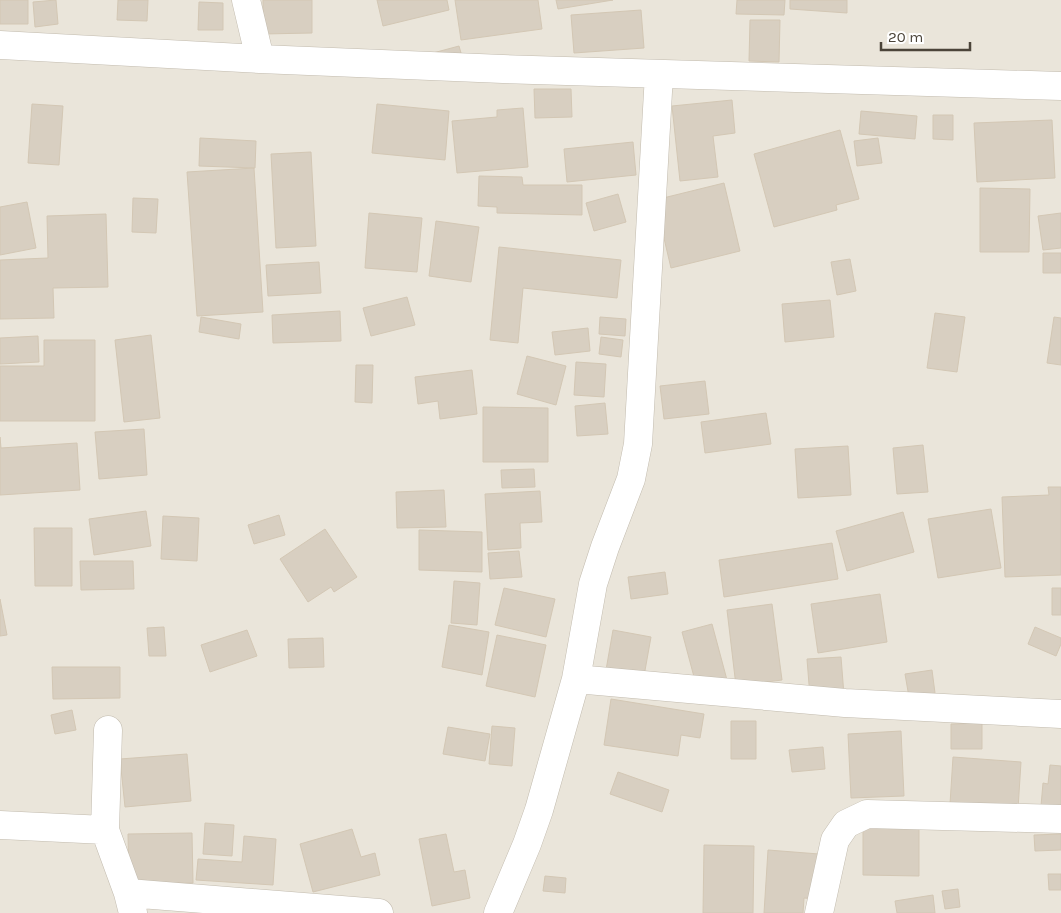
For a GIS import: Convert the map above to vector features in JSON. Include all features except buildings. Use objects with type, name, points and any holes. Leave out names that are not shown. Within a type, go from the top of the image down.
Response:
[{"type":"street","points":[[246,0],[260,59]]},
{"type":"street","points":[[0,45],[260,59],[659,74],[1061,86]]},
{"type":"street","points":[[498,913],[533,827],[576,679],[593,584],[604,547],[632,479],[638,444],[659,74]]},
{"type":"street","points":[[576,679],[845,703],[1061,714]]},
{"type":"street","points":[[108,730],[104,830],[130,903],[379,913]]},
{"type":"street","points":[[819,913],[835,840],[846,824],[867,814],[1061,819]]},
{"type":"street","points":[[0,825],[104,830]]},
{"type":"shaded area","points":[[0,0],[1061,0],[1061,913],[0,913]]}]
